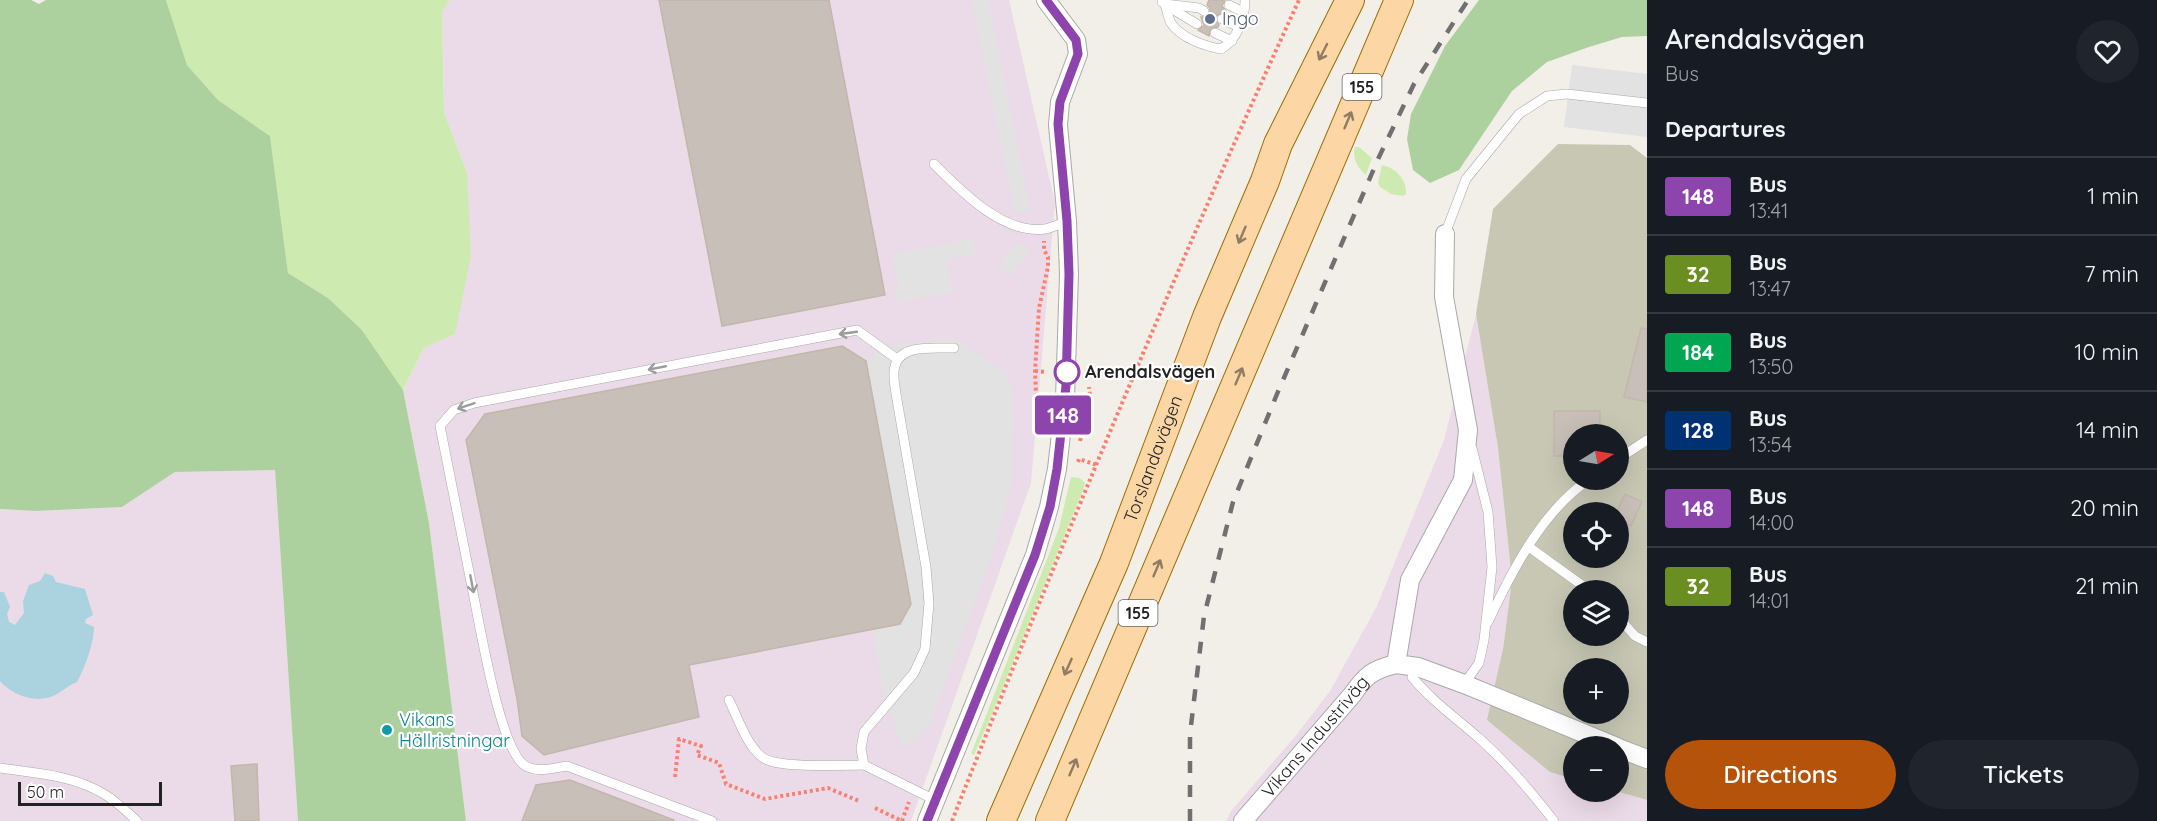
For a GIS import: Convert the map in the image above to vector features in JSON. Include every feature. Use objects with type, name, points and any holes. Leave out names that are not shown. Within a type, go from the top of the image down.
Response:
[{"type":"main road","name":"Torslandavägen","points":[[1001,821],[1114,563],[1207,317],[1265,181],[1278,144],[1350,0]]},
{"type":"main road","name":"155","points":[[1050,821],[1399,0]]},
{"type":"street","points":[[927,821],[1035,555],[1050,507],[1060,446],[1066,381],[1069,274],[1067,221],[1058,124],[1060,102],[1078,54],[1076,40],[1046,0]]},
{"type":"street","points":[[1396,664],[1410,580],[1463,480],[1468,430],[1444,297],[1446,234]]},
{"type":"street","name":"Vikans Industriväg","points":[[1243,821],[1352,695],[1365,676],[1378,668],[1396,664],[1418,667],[1591,736]]},
{"type":"street","name":"Vikans Industriväg","points":[[1629,752],[1647,759]]},
{"type":"lane","points":[[1165,1],[1183,0]]},
{"type":"lane","points":[[1165,1],[1170,22],[1205,46],[1221,49],[1232,41],[1239,27],[1245,0]]},
{"type":"lane","points":[[1165,1],[1201,9]]},
{"type":"lane","points":[[1165,1],[1197,24]]},
{"type":"lane","points":[[1229,5],[1243,12]]},
{"type":"lane","points":[[1222,20],[1239,27]]},
{"type":"lane","points":[[1215,33],[1232,41]]},
{"type":"lane","points":[[1446,234],[1466,179],[1519,114],[1547,96],[1567,94],[1647,103]]},
{"type":"lane","points":[[934,164],[971,201],[1005,222],[1044,230],[1067,221]]},
{"type":"lane","points":[[712,821],[567,766],[542,770],[529,769],[521,762],[510,744],[491,681],[440,426],[454,410],[474,404],[857,330],[897,359]]},
{"type":"lane","points":[[864,765],[861,749],[864,732],[914,673],[925,649],[930,603],[926,567],[896,394],[894,368],[897,359],[912,349],[954,348]]},
{"type":"lane","points":[[1464,684],[1479,663],[1492,567],[1488,512],[1468,430]]},
{"type":"lane","points":[[1629,452],[1647,440]]},
{"type":"lane","points":[[1484,633],[1507,583],[1551,513],[1577,490]]},
{"type":"lane","points":[[1529,548],[1574,580]]},
{"type":"lane","points":[[1629,629],[1635,636],[1647,642]]},
{"type":"lane","points":[[1418,667],[1412,677],[1429,696],[1489,748],[1520,779],[1554,821]]},
{"type":"lane","points":[[729,700],[750,743],[762,758],[778,764],[864,765],[935,800]]},
{"type":"lane","points":[[0,768],[60,777],[77,782],[105,794],[137,821]]},
{"type":"path","points":[[952,821],[1014,665],[1187,250],[1299,0]]},
{"type":"path","points":[[1035,371],[1047,372]]},
{"type":"path","points":[[1079,444],[1091,406],[1089,387]]},
{"type":"path","points":[[675,777],[679,739],[701,746],[697,755],[720,763],[726,784],[765,799],[828,788],[859,801]]},
{"type":"path","points":[[875,808],[902,821],[913,790]]},
{"type":"shaded area","points":[[450,0],[1009,0],[1055,203],[1031,483],[911,821],[466,821],[429,523],[403,390],[424,348],[455,334],[467,173],[444,112],[442,10]]},
{"type":"shaded area","points":[[972,0],[988,0],[1030,210],[1015,213]]},
{"type":"shaded area","points":[[1572,65],[1647,74],[1647,137],[1564,127]]},
{"type":"shaded area","points":[[1558,144],[1630,145],[1647,158],[1647,800],[1629,795],[1629,736],[1563,736],[1563,776],[1550,772],[1487,720],[1503,649],[1512,580],[1498,448],[1476,314],[1493,209]]},
{"type":"shaded area","points":[[972,239],[975,254],[946,260],[953,292],[897,303],[894,290],[899,289],[892,254]]},
{"type":"shaded area","points":[[1018,242],[1030,251],[1010,276],[998,266]]},
{"type":"shaded area","points":[[1476,314],[1498,448],[1512,580],[1503,649],[1550,772],[1563,776],[1563,802],[1629,802],[1629,795],[1647,800],[1647,821],[1226,821],[1231,811],[1297,734],[1330,691],[1377,606],[1444,440]]},
{"type":"shaded area","points":[[938,338],[955,339],[1006,372],[1013,390],[1012,483],[993,552],[928,729],[915,741],[901,745],[882,686],[873,629],[900,624],[911,604],[866,361],[882,347]]},
{"type":"shaded area","points":[[275,470],[298,821],[0,821],[0,509],[36,511],[122,507],[175,472]]},
{"type":"green space","points":[[0,0],[31,0],[39,4],[46,0],[166,0],[187,65],[218,100],[270,136],[288,273],[328,298],[362,330],[403,390],[429,523],[466,821],[298,821],[275,470],[175,472],[122,507],[36,511],[0,509]]},
{"type":"green space","points":[[166,0],[450,0],[442,11],[444,112],[467,173],[471,256],[455,334],[424,348],[403,390],[362,330],[328,298],[288,273],[270,136],[218,100],[187,65]]},
{"type":"green space","points":[[1479,0],[1647,0],[1647,36],[1622,37],[1547,62],[1512,91],[1459,170],[1430,183],[1413,170],[1407,139],[1411,114],[1445,46]]},
{"type":"green space","points":[[1355,147],[1359,147],[1372,158],[1366,175],[1356,162]]},
{"type":"green space","points":[[1382,165],[1400,175],[1405,184],[1406,194],[1403,196],[1391,194],[1380,187],[1378,183]]},
{"type":"green space","points":[[1071,477],[1080,478],[1085,483],[1083,490],[990,719],[974,755],[971,754],[1059,528]]},
{"type":"water","points":[[45,573],[53,576],[56,582],[85,589],[93,615],[86,619],[85,623],[94,627],[94,633],[77,682],[50,697],[34,699],[19,695],[0,681],[0,592],[4,592],[10,607],[7,614],[9,622],[15,625],[24,613],[23,601],[29,585],[40,581]]},
{"type":"building","points":[[659,0],[829,0],[885,295],[722,326]]},
{"type":"building","points":[[1209,0],[1225,0],[1222,6],[1226,11],[1216,16],[1215,20],[1219,25],[1211,28],[1209,36],[1198,30],[1204,25],[1201,17],[1207,17],[1210,14],[1210,8],[1207,5]]},
{"type":"building","points":[[1641,328],[1647,329],[1647,402],[1624,397]]},
{"type":"building","points":[[842,346],[866,361],[911,604],[900,624],[689,665],[699,717],[544,755],[522,736],[517,699],[466,440],[485,414]]},
{"type":"building","points":[[1554,411],[1600,411],[1600,424],[1563,424],[1563,456],[1554,456]]},
{"type":"building","points":[[1625,494],[1642,502],[1631,526],[1629,525],[1629,502],[1621,502]]},
{"type":"building","points":[[257,764],[259,821],[235,821],[231,766]]},
{"type":"building","points":[[570,780],[674,820],[522,821],[536,785]]},
{"type":"railway","points":[[1190,821],[1190,734],[1204,616],[1233,502],[1379,157],[1414,84],[1468,0]]},
{"type":"bus line","name":"148","points":[[927,821],[1035,555],[1050,507],[1057,469],[1066,386],[1069,274],[1067,221],[1058,124],[1060,102],[1078,54],[1076,40],[1046,0]]},
{"type":"place","name":"Ingo","points":[[1210,19]]},
{"type":"place","name":"Arendalsvägen","points":[[1067,372]]},
{"type":"place","name":"Vikans Hällristningar","points":[[387,730]]}]
